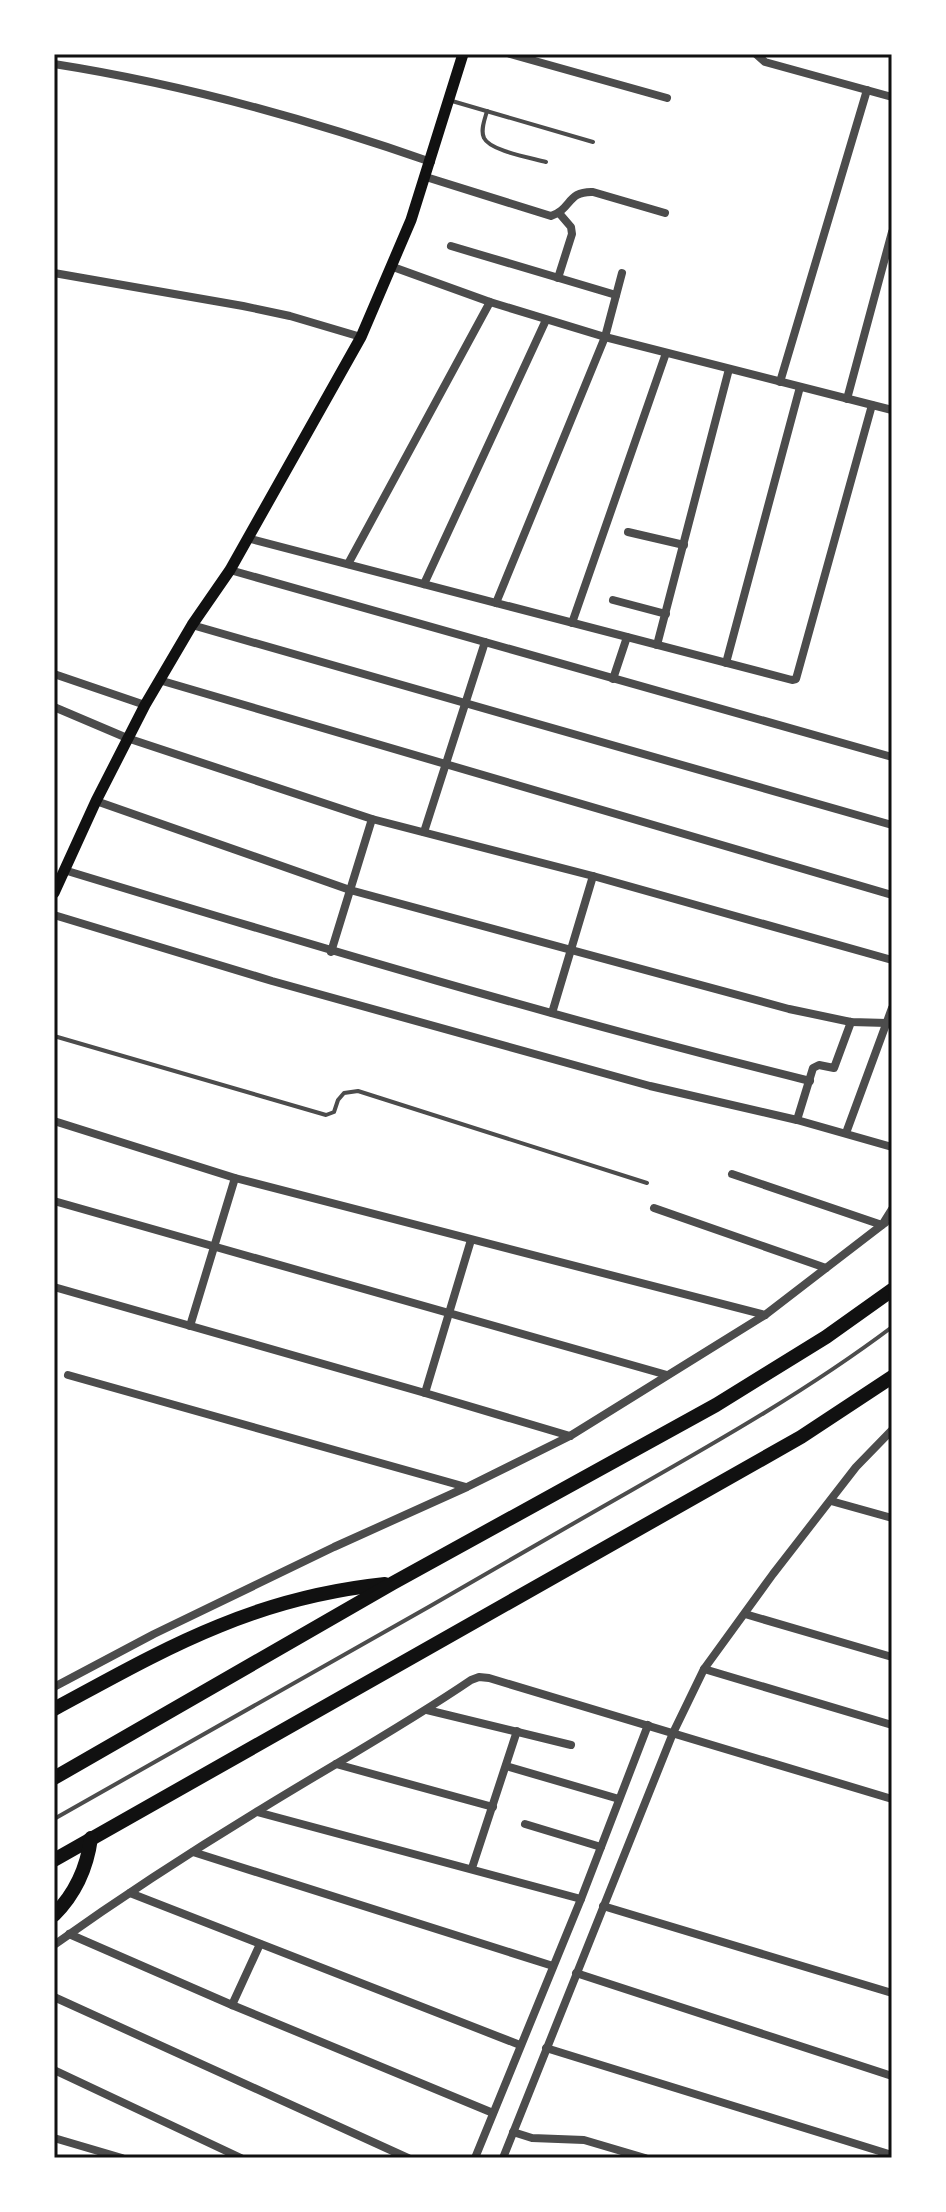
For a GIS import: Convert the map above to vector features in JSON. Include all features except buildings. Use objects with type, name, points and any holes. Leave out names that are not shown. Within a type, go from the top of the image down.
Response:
[{"type":"highway","points":[[54,1778],[393,1583],[716,1405],[826,1337],[892,1290]]},
{"type":"highway","points":[[54,1860],[801,1437],[892,1377]]},
{"type":"highway","points":[[54,1709],[191,1638],[247,1615],[319,1594],[393,1583]]},
{"type":"highway","points":[[54,1915],[81,1877],[91,1838]]},
{"type":"main road","points":[[54,893],[145,705],[192,625],[230,570],[361,337],[393,267],[426,177],[463,54]]},
{"type":"street","points":[[510,54],[667,98]]},
{"type":"street","points":[[756,54],[765,62],[892,97]]},
{"type":"street","points":[[54,64],[189,89],[431,162]]},
{"type":"street","points":[[780,382],[867,90]]},
{"type":"street","points":[[426,177],[551,216],[559,213],[573,196],[583,192],[593,192],[665,213]]},
{"type":"street","points":[[558,278],[572,234],[571,227],[559,213]]},
{"type":"street","points":[[847,399],[892,232]]},
{"type":"street","points":[[451,246],[616,295]]},
{"type":"street","points":[[393,267],[490,302],[605,337],[892,410]]},
{"type":"street","points":[[54,273],[243,306],[361,337]]},
{"type":"street","points":[[496,603],[605,337],[622,273]]},
{"type":"street","points":[[348,564],[490,302]]},
{"type":"street","points":[[424,584],[546,320]]},
{"type":"street","points":[[572,623],[666,353]]},
{"type":"street","points":[[657,645],[729,369]]},
{"type":"street","points":[[726,663],[800,387]]},
{"type":"street","points":[[247,538],[792,680],[796,679],[872,405]]},
{"type":"street","points":[[628,532],[684,545]]},
{"type":"street","points":[[230,570],[892,757]]},
{"type":"street","points":[[613,600],[666,614]]},
{"type":"street","points":[[192,625],[892,825]]},
{"type":"street","points":[[613,679],[627,637]]},
{"type":"street","points":[[424,832],[485,642]]},
{"type":"street","points":[[54,674],[145,705]]},
{"type":"street","points":[[159,680],[892,895]]},
{"type":"street","points":[[54,707],[127,738],[372,819],[593,876],[892,960]]},
{"type":"street","points":[[96,801],[350,890],[789,1009],[851,1022],[887,1023]]},
{"type":"street","points":[[331,952],[372,819]]},
{"type":"street","points":[[64,870],[331,952],[669,1046],[810,1081]]},
{"type":"street","points":[[552,1013],[593,876]]},
{"type":"street","points":[[54,915],[272,981],[650,1086],[797,1120],[892,1147]]},
{"type":"street","points":[[846,1133],[892,1008]]},
{"type":"street","points":[[797,1120],[815,1066],[834,1068],[851,1022]]},
{"type":"street","points":[[54,1121],[235,1178],[765,1315]]},
{"type":"street","points":[[732,1174],[882,1225]]},
{"type":"street","points":[[190,1326],[235,1178]]},
{"type":"street","points":[[54,1201],[667,1375]]},
{"type":"street","points":[[654,1208],[826,1268]]},
{"type":"street","points":[[882,1225],[892,1209]]},
{"type":"street","points":[[54,1687],[182,1620],[570,1436],[765,1315],[892,1218]]},
{"type":"street","points":[[425,1393],[471,1240]]},
{"type":"street","points":[[54,1287],[570,1436]]},
{"type":"street","points":[[68,1375],[467,1487]]},
{"type":"street","points":[[503,2158],[673,1733],[704,1669],[856,1467],[892,1430]]},
{"type":"street","points":[[831,1501],[892,1518]]},
{"type":"street","points":[[745,1614],[892,1657]]},
{"type":"street","points":[[704,1669],[892,1725]]},
{"type":"street","points":[[54,1945],[193,1852],[479,1677],[892,1799]]},
{"type":"street","points":[[427,1710],[571,1745]]},
{"type":"street","points":[[475,2158],[648,1725]]},
{"type":"street","points":[[472,1868],[517,1731]]},
{"type":"street","points":[[336,1764],[493,1807]]},
{"type":"street","points":[[506,1766],[619,1799]]},
{"type":"street","points":[[257,1812],[581,1899]]},
{"type":"street","points":[[525,1824],[601,1847]]},
{"type":"street","points":[[193,1852],[553,1966]]},
{"type":"street","points":[[130,1893],[520,2045]]},
{"type":"street","points":[[603,1906],[892,1993]]},
{"type":"street","points":[[69,1934],[493,2113]]},
{"type":"street","points":[[232,2005],[260,1944]]},
{"type":"street","points":[[576,1973],[892,2076]]},
{"type":"street","points":[[54,1997],[408,2158]]},
{"type":"street","points":[[546,2048],[892,2155]]},
{"type":"street","points":[[54,2070],[241,2158]]},
{"type":"street","points":[[513,2132],[532,2138],[584,2140],[645,2158]]},
{"type":"street","points":[[54,2138],[122,2158]]},
{"type":"lane","points":[[449,100],[593,142]]},
{"type":"lane","points":[[487,111],[482,133],[491,145],[546,162]]},
{"type":"lane","points":[[54,1036],[326,1115],[334,1112],[344,1093],[358,1091],[647,1183]]},
{"type":"lane","points":[[54,1819],[347,1655],[772,1409],[844,1363],[892,1327]]}]
